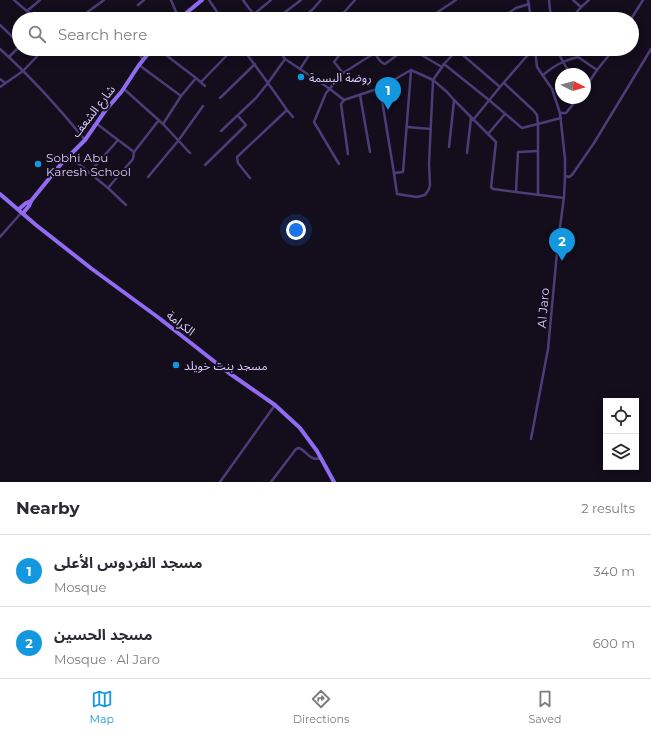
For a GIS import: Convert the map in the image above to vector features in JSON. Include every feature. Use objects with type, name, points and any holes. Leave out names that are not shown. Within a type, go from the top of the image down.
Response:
[{"type":"main road","points":[[187,12],[202,0]]},
{"type":"main road","name":"شارع الشعف","points":[[21,211],[29,206],[31,201],[69,156],[85,140],[146,56]]},
{"type":"main road","name":"الكرامة","points":[[0,194],[77,257],[159,318],[229,373],[275,406],[300,428],[317,451],[334,482]]},
{"type":"street","points":[[14,0],[27,11],[40,0]]},
{"type":"street","points":[[88,12],[104,0]]},
{"type":"street","points":[[138,5],[144,0]]},
{"type":"street","points":[[171,0],[176,12]]},
{"type":"street","points":[[209,0],[217,12]]},
{"type":"street","points":[[243,0],[252,12]]},
{"type":"street","points":[[256,12],[271,0]]},
{"type":"street","points":[[286,12],[301,0]]},
{"type":"street","points":[[310,12],[321,0]]},
{"type":"street","points":[[344,12],[355,0]]},
{"type":"street","points":[[438,12],[456,0]]},
{"type":"street","points":[[528,0],[530,12]]},
{"type":"street","points":[[549,0],[550,12]]},
{"type":"street","points":[[573,0],[581,7]]},
{"type":"street","points":[[577,12],[590,0]]},
{"type":"street","points":[[636,12],[643,0]]},
{"type":"street","points":[[510,12],[516,8],[529,4]]},
{"type":"street","points":[[0,25],[12,36]]},
{"type":"street","points":[[0,49],[67,118],[85,140]]},
{"type":"street","points":[[565,176],[569,177],[572,175],[594,143],[651,49]]},
{"type":"street","points":[[9,57],[12,54]]},
{"type":"street","points":[[0,87],[23,71],[38,56]]},
{"type":"street","points":[[140,56],[143,59]]},
{"type":"street","points":[[167,56],[205,86]]},
{"type":"street","points":[[201,82],[226,56]]},
{"type":"street","points":[[249,56],[293,117]]},
{"type":"street","points":[[283,56],[285,59],[344,100]]},
{"type":"street","points":[[300,69],[308,56]]},
{"type":"street","points":[[339,56],[334,62],[343,73]]},
{"type":"street","points":[[339,164],[314,122],[326,93],[343,73],[370,56]]},
{"type":"street","points":[[377,56],[383,64],[396,56]]},
{"type":"street","points":[[424,56],[443,66],[489,100],[522,128],[561,118]]},
{"type":"street","points":[[380,88],[397,194],[417,197],[425,195],[430,189],[429,164],[432,80],[451,56]]},
{"type":"street","points":[[465,56],[500,87]]},
{"type":"street","points":[[467,153],[472,119],[526,56]]},
{"type":"street","name":"Al Jaro","points":[[531,439],[548,349],[565,176],[565,159],[560,113],[552,89],[537,67],[536,56]]},
{"type":"street","points":[[560,56],[567,68]]},
{"type":"street","points":[[591,79],[608,56]]},
{"type":"street","points":[[543,75],[563,61],[578,57],[597,70]]},
{"type":"street","points":[[221,132],[256,98],[285,59]]},
{"type":"street","points":[[220,98],[255,64]]},
{"type":"street","points":[[139,65],[181,96]]},
{"type":"street","points":[[411,70],[432,80],[447,92],[496,142],[491,187],[493,189],[564,198]]},
{"type":"street","points":[[348,154],[340,104],[344,100],[380,88],[411,70]]},
{"type":"street","points":[[394,173],[403,172],[411,70]]},
{"type":"street","points":[[163,124],[181,96],[196,78]]},
{"type":"street","points":[[0,79],[5,83]]},
{"type":"street","points":[[504,83],[537,115],[538,195]]},
{"type":"street","points":[[124,88],[163,124],[190,153]]},
{"type":"street","points":[[360,95],[370,152]]},
{"type":"street","points":[[449,146],[454,100]]},
{"type":"street","points":[[560,113],[566,113],[573,104]]},
{"type":"street","points":[[148,177],[178,141],[204,106]]},
{"type":"street","points":[[250,178],[238,162],[237,157],[287,110]]},
{"type":"street","points":[[488,134],[505,114]]},
{"type":"street","points":[[205,164],[246,125],[238,116]]},
{"type":"street","points":[[108,188],[133,159],[134,152],[158,120]]},
{"type":"street","points":[[96,123],[134,152]]},
{"type":"street","points":[[407,127],[431,129]]},
{"type":"street","points":[[89,173],[118,140]]},
{"type":"street","points":[[516,192],[518,152],[538,151]]},
{"type":"street","points":[[69,156],[126,205]]},
{"type":"street","points":[[0,237],[21,211]]},
{"type":"street","points":[[220,482],[275,406]]},
{"type":"street","points":[[271,482],[296,449],[302,449],[310,457],[316,459],[321,458]]},
{"type":"place","name":"روضة البسمة","points":[[301,77]]},
{"type":"place","name":"مسجد الفردوس الأعلى","points":[[388,110]]},
{"type":"place","name":"Sobhi Abu Karesh School","points":[[38,164]]},
{"type":"place","name":"مسجد الحسين","points":[[562,261]]},
{"type":"place","name":"مسجد بنت خويلد","points":[[176,365]]}]
